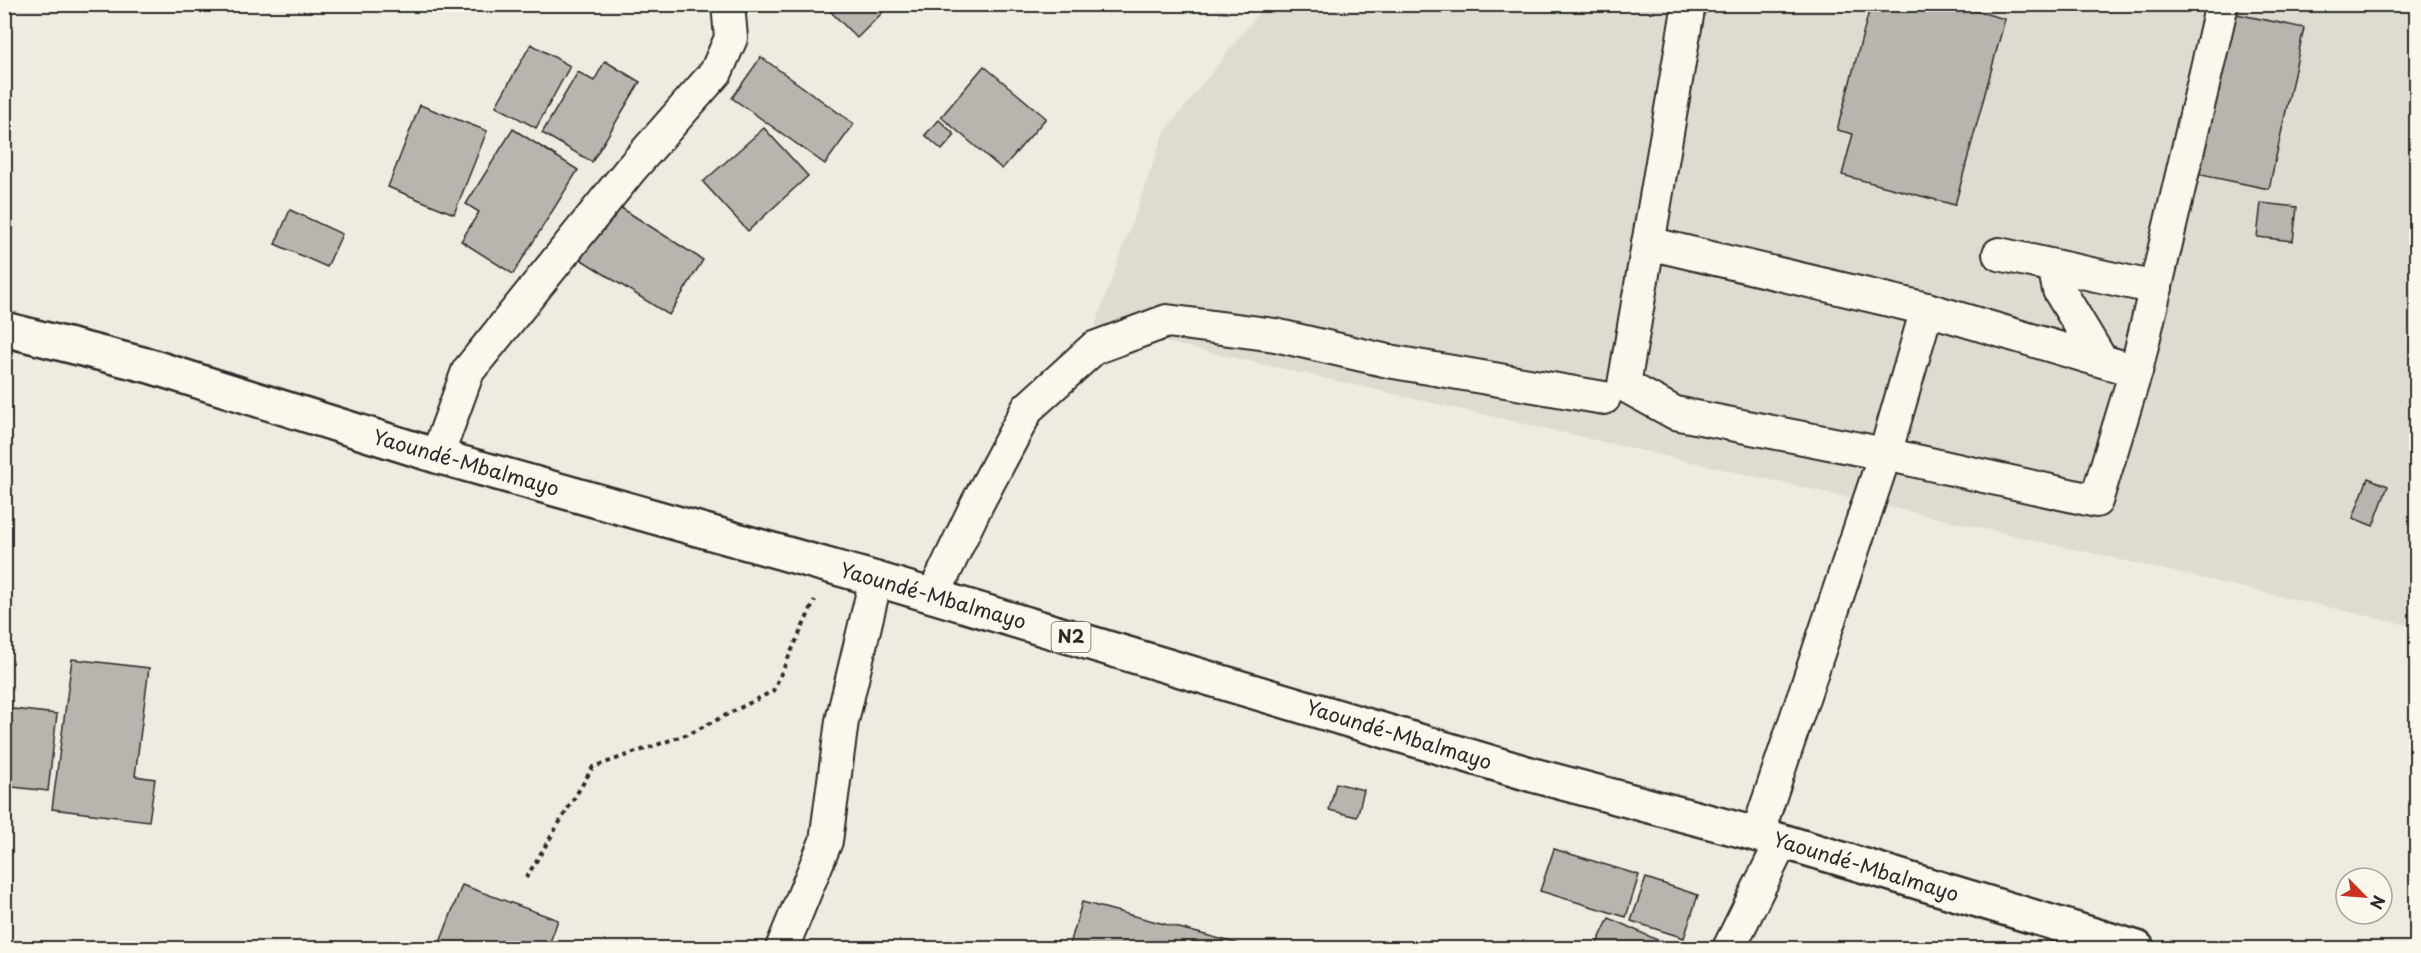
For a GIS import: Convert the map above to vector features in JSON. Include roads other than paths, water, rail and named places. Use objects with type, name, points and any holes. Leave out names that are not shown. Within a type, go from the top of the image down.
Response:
[{"type":"highway","name":"Yaoundé-Mbalmayo","points":[[4,329],[150,366],[437,456],[876,579],[1533,775],[1770,838],[2137,948]]},
{"type":"street","points":[[437,456],[468,371],[630,170],[716,72],[731,38],[728,4]]},
{"type":"street","points":[[1689,4],[1624,385],[1675,413],[1885,454],[2096,501],[2136,371],[2222,4]]},
{"type":"street","points":[[1648,243],[1927,309],[2136,371]]},
{"type":"street","points":[[1999,254],[2156,288]]},
{"type":"street","points":[[2054,266],[2059,290],[2101,360]]},
{"type":"street","points":[[1729,948],[1770,838],[1927,309]]},
{"type":"street","points":[[933,596],[977,504],[1028,408],[1094,348],[1167,321],[1275,335],[1388,361],[1604,398]]},
{"type":"street","points":[[782,948],[826,841],[842,721],[876,579]]}]
